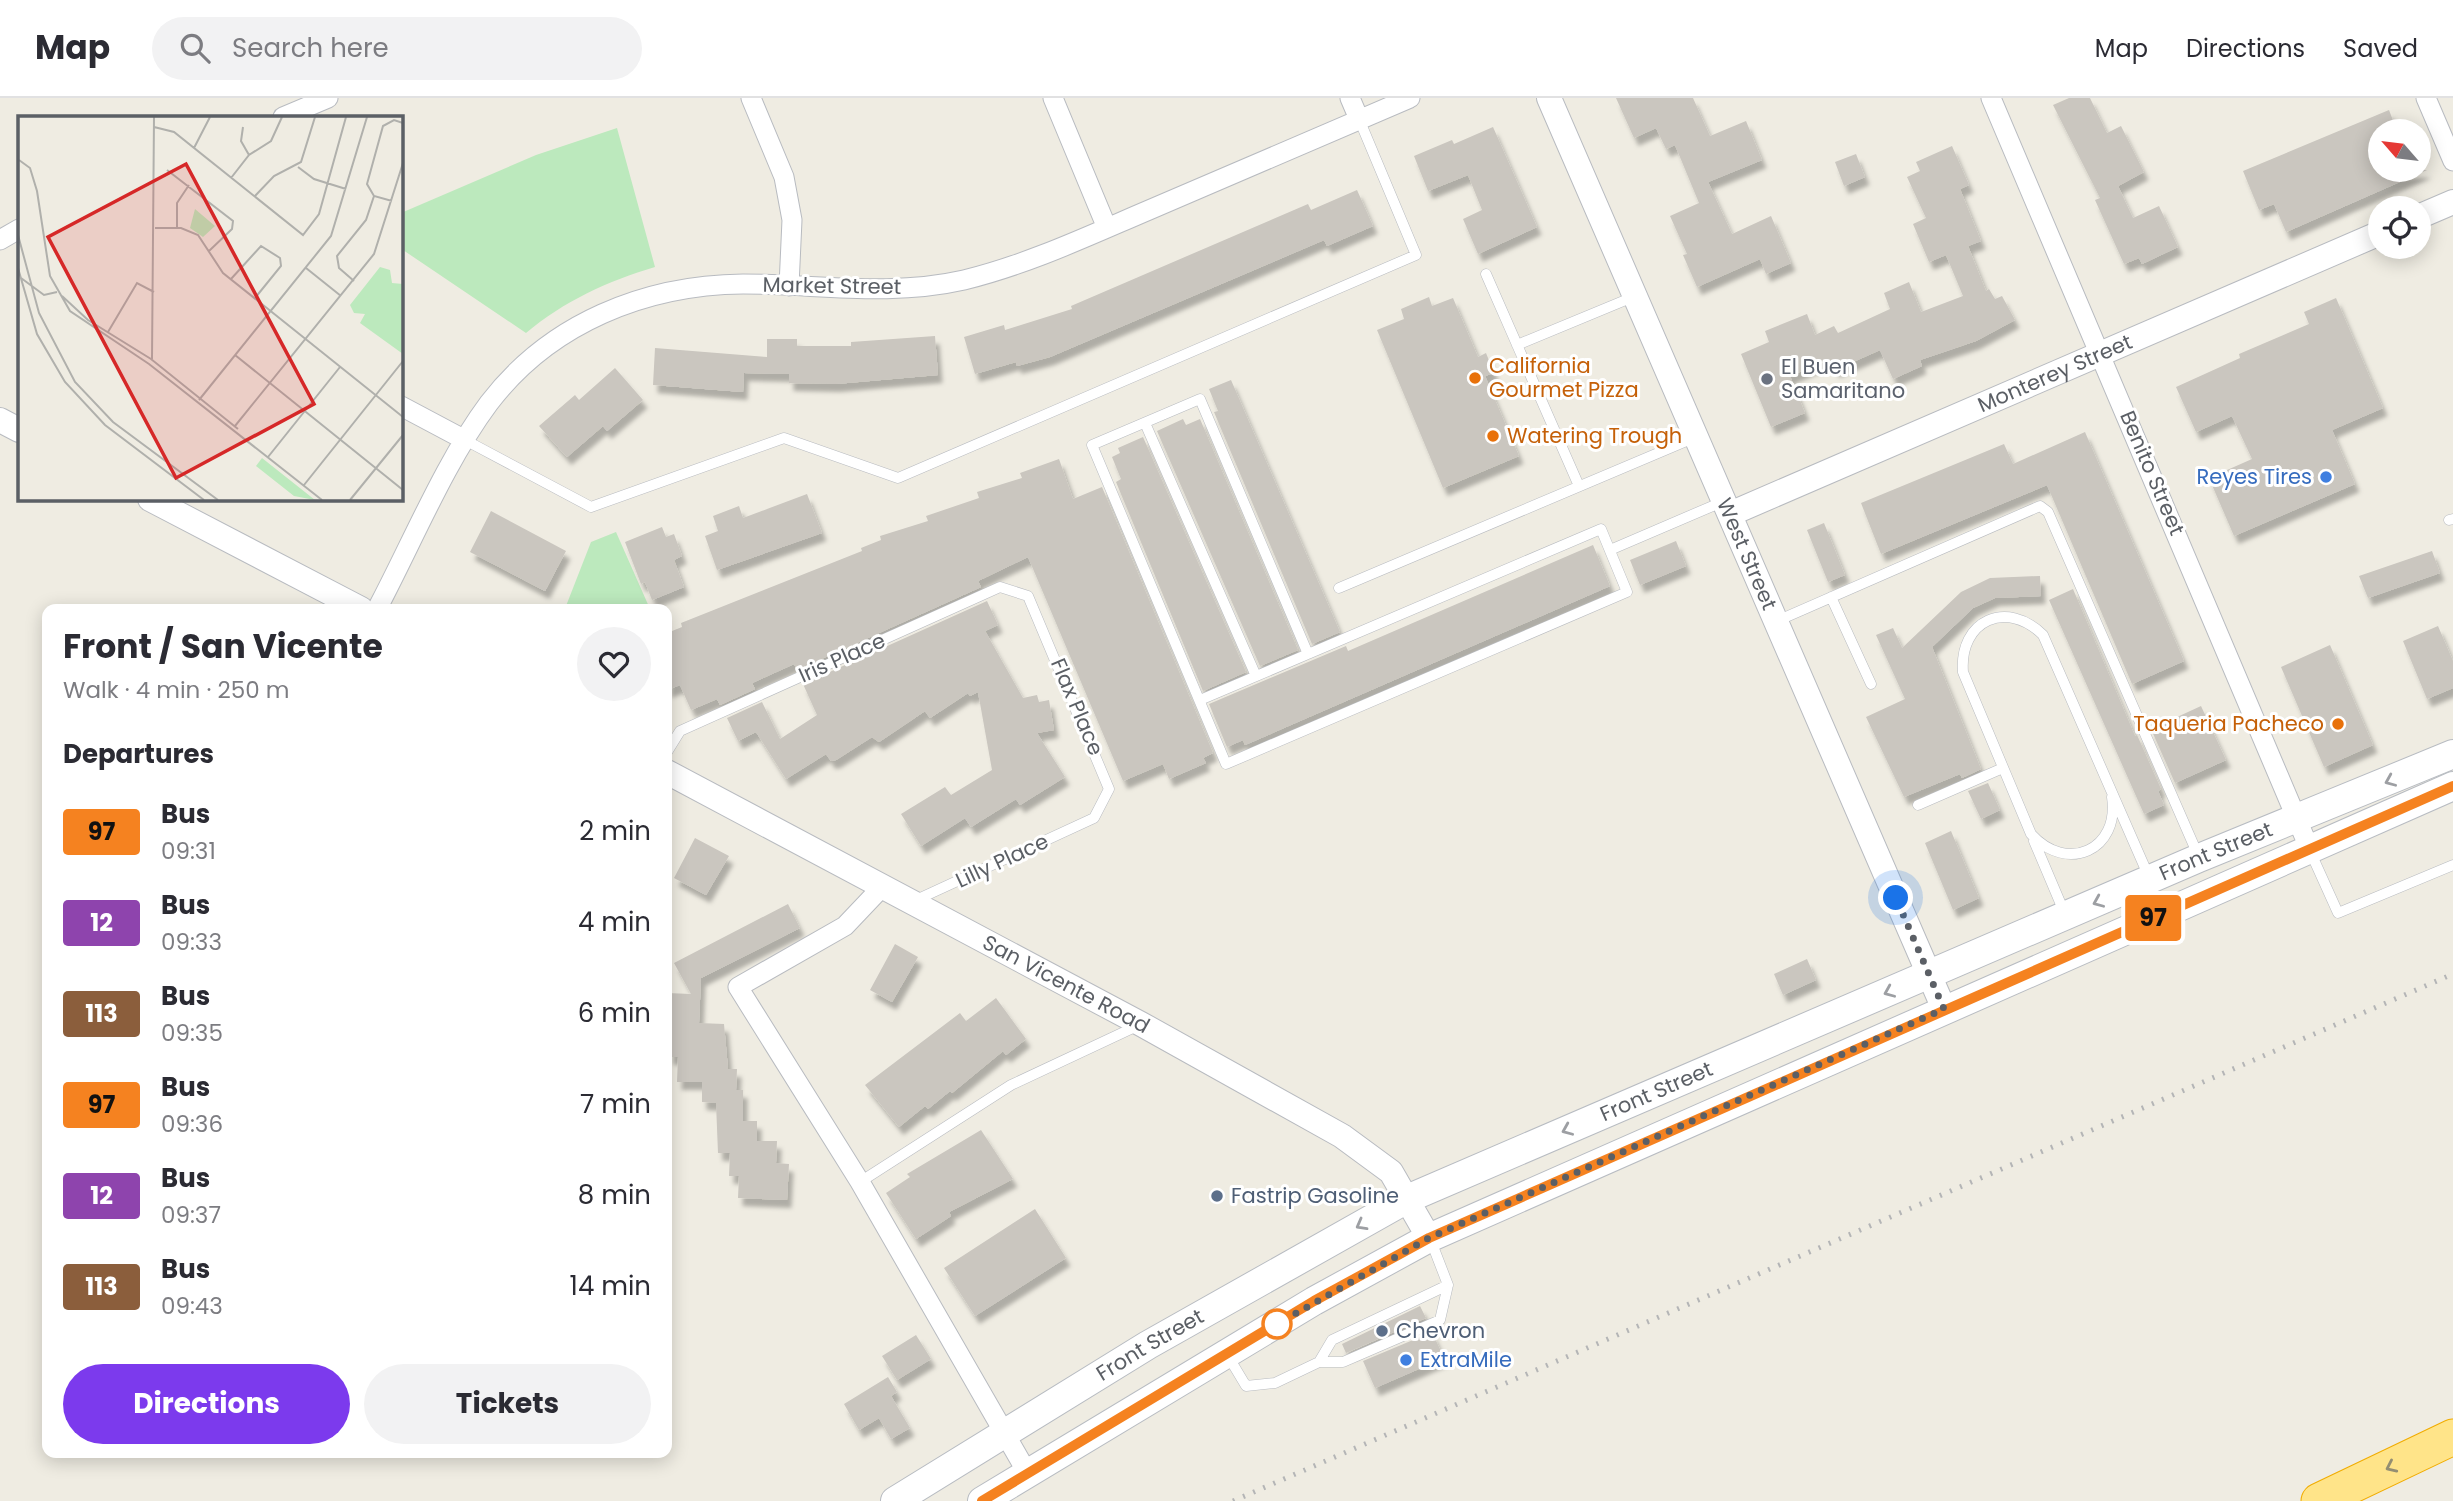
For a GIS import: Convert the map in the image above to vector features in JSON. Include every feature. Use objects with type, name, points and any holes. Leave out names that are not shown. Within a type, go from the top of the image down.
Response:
[{"type":"highway","points":[[2319,1501],[2453,1437]]},
{"type":"main road","name":"Front Street","points":[[895,1501],[1148,1345],[1406,1199],[2199,858],[2453,754]]},
{"type":"main road","name":"Front Street","points":[[982,1501],[1227,1354],[1429,1238],[2453,786]]},
{"type":"street","points":[[285,116],[328,98]]},
{"type":"street","points":[[751,98],[784,177],[792,220],[789,286]]},
{"type":"street","points":[[1053,98],[1107,228]]},
{"type":"street","points":[[1350,98],[1359,120]]},
{"type":"street","name":"Market Street","points":[[380,604],[465,440],[488,405],[530,359],[557,339],[616,306],[647,295],[711,285],[789,286],[854,291],[930,286],[1027,262],[1410,98]]},
{"type":"street","name":"West Street","points":[[1549,98],[1944,1009]]},
{"type":"street","name":"Benito Street","points":[[1991,98],[2101,352],[2309,850]]},
{"type":"street","points":[[2426,98],[2453,161]]},
{"type":"street","points":[[2431,211],[2453,202]]},
{"type":"street","points":[[0,240],[18,230]]},
{"type":"street","name":"Monterey Street","points":[[1727,508],[2368,238]]},
{"type":"street","points":[[402,407],[465,440]]},
{"type":"street","points":[[0,420],[18,429]]},
{"type":"street","points":[[152,500],[351,604]]},
{"type":"street","name":"San Vicente Road","points":[[672,775],[1141,1024],[1342,1136],[1391,1172],[1429,1238]]},
{"type":"street","points":[[882,887],[845,926],[738,988],[860,1182],[1028,1474]]},
{"type":"lane","points":[[465,440],[591,507],[784,438],[898,478],[1416,254],[1359,120]]},
{"type":"lane","points":[[1486,274],[1579,486]]},
{"type":"lane","points":[[1517,345],[1635,296]]},
{"type":"lane","points":[[1200,700],[1256,676],[1308,654],[1601,529],[1627,592],[1226,764],[1092,445],[1200,399],[1308,654]]},
{"type":"lane","points":[[1145,422],[1256,676]]},
{"type":"lane","points":[[1339,588],[1696,437]]},
{"type":"lane","points":[[1776,622],[2040,506],[2048,512],[2199,858]]},
{"type":"lane","points":[[1610,550],[1727,508]]},
{"type":"lane","name":"Iris Place","points":[[672,744],[680,731],[1000,587],[1028,596]]},
{"type":"lane","name":"Flax Place","points":[[1028,596],[1109,782],[1098,814],[1094,818]]},
{"type":"lane","points":[[1831,597],[1871,684]]},
{"type":"lane","points":[[2066,916],[1963,672],[1962,656],[1966,642],[1975,629],[1988,620],[2018,618],[2043,635],[2150,880]]},
{"type":"lane","points":[[1918,805],[2003,768]]},
{"type":"lane","points":[[2031,834],[2053,852],[2081,853],[2094,848],[2112,825],[2112,797]]},
{"type":"lane","name":"Lilly Place","points":[[909,902],[1094,818]]},
{"type":"lane","points":[[2309,850],[2338,913],[2453,865]]},
{"type":"lane","points":[[860,1182],[1011,1085],[1141,1024]]},
{"type":"lane","points":[[1227,1354],[1246,1386],[1275,1383],[1319,1362],[1343,1362],[1440,1320],[1448,1285],[1429,1238]]},
{"type":"lane","points":[[1319,1362],[1332,1340],[1448,1285]]},
{"type":"green space","points":[[617,128],[655,267],[587,293],[526,333],[403,250],[402,213],[536,155]]},
{"type":"green space","points":[[616,532],[648,604],[567,604],[591,542]]},
{"type":"building","points":[[1616,98],[1693,98],[1710,136],[1746,121],[1762,160],[1708,182],[1732,234],[1771,216],[1791,263],[1766,274],[1760,259],[1697,287],[1683,255],[1687,254],[1670,216],[1699,203],[1675,145],[1666,149],[1656,128],[1634,138]]},
{"type":"building","points":[[2069,98],[2090,98],[2107,133],[2121,126],[2144,172],[2118,186],[2133,218],[2159,206],[2178,247],[2142,264],[2139,258],[2124,264],[2095,200],[2100,198],[2053,105]]},
{"type":"building","points":[[2389,110],[2392,119],[2368,119],[2368,182],[2400,182],[2286,232],[2274,204],[2259,210],[2243,171]]},
{"type":"building","points":[[1493,127],[1537,227],[1478,254],[1463,219],[1482,210],[1468,175],[1428,191],[1414,156],[1452,140],[1454,144]]},
{"type":"building","points":[[1952,146],[1969,185],[1960,189],[1981,241],[1968,246],[1986,291],[1989,289],[1995,299],[2002,296],[2015,320],[1976,341],[1920,360],[1922,366],[1893,379],[1880,350],[1835,370],[1831,359],[1790,376],[1805,413],[1771,427],[1741,354],[1769,342],[1765,331],[1807,314],[1815,335],[1834,326],[1838,333],[1890,309],[1884,293],[1909,282],[1921,312],[1963,296],[1946,255],[1929,262],[1913,224],[1926,218],[1907,177],[1920,171],[1916,162]]},
{"type":"building","points":[[1856,154],[1865,177],[1844,186],[1835,162]]},
{"type":"building","points":[[1357,190],[1373,226],[1327,246],[1324,240],[1050,357],[1017,366],[1016,362],[975,374],[964,337],[1004,325],[1005,330],[1072,309],[1071,306],[1308,204],[1311,210]]},
{"type":"building","points":[[1429,297],[1432,306],[1453,298],[1478,357],[1486,353],[1494,373],[1485,376],[1519,456],[1443,488],[1377,330],[1404,319],[1401,309]]},
{"type":"building","points":[[2336,298],[2383,408],[2332,430],[2355,484],[2234,536],[2209,478],[2252,459],[2232,416],[2196,432],[2176,387],[2240,358],[2239,354],[2309,324],[2304,312]]},
{"type":"building","points":[[935,336],[938,375],[836,384],[789,383],[789,374],[744,373],[743,392],[653,385],[655,348],[767,357],[767,339],[797,339],[797,346],[851,346],[851,342]]},
{"type":"building","points":[[615,368],[643,400],[607,431],[603,426],[567,457],[539,426],[575,395],[579,400]]},
{"type":"building","points":[[1231,380],[1340,632],[1312,644],[1214,412],[1218,411],[1209,389]]},
{"type":"building","points":[[1183,419],[1186,425],[1200,419],[1298,650],[1260,666],[1157,431]]},
{"type":"building","points":[[2085,432],[2184,661],[2132,684],[2047,485],[1881,554],[1861,503],[2004,444],[2013,464]]},
{"type":"building","points":[[1143,437],[1246,672],[1203,691],[1116,482],[1121,479],[1112,457],[1120,453],[1118,448]]},
{"type":"building","points":[[1059,459],[1073,499],[1102,487],[1213,753],[1203,758],[1206,763],[1169,779],[1163,764],[1123,781],[1028,557],[978,581],[981,587],[797,670],[794,664],[752,683],[755,689],[720,705],[717,699],[691,710],[680,685],[672,688],[672,631],[682,627],[681,623],[862,551],[861,548],[881,540],[880,536],[928,521],[926,516],[979,498],[977,492],[1022,478],[1020,473]]},
{"type":"building","points":[[807,494],[822,533],[717,570],[705,536],[718,531],[713,516],[739,506],[743,518]]},
{"type":"building","points":[[491,511],[566,551],[545,591],[470,552]]},
{"type":"building","points":[[1824,523],[1845,575],[1828,582],[1807,530]]},
{"type":"building","points":[[662,527],[666,537],[674,534],[682,556],[674,560],[684,587],[652,600],[645,582],[641,584],[625,542]]},
{"type":"building","points":[[1676,541],[1686,566],[1640,585],[1630,560]]},
{"type":"building","points":[[1593,545],[1610,586],[1245,745],[1243,740],[1227,747],[1209,704],[1346,646],[1348,651]]},
{"type":"building","points":[[2432,551],[2440,573],[2368,598],[2359,576]]},
{"type":"building","points":[[2040,576],[2041,596],[1995,598],[1973,608],[1932,647],[1981,769],[1962,778],[1960,774],[1904,797],[1866,717],[1905,699],[1876,635],[1893,628],[1902,648],[1961,592],[1990,578]]},
{"type":"building","points":[[2073,589],[2135,736],[2137,735],[2161,789],[2158,791],[2164,805],[2144,814],[2049,600]]},
{"type":"building","points":[[987,601],[998,625],[985,631],[1023,698],[1037,695],[1039,702],[1049,700],[1054,730],[1037,733],[1065,777],[1020,805],[1016,799],[971,827],[965,818],[921,846],[901,814],[945,787],[951,795],[992,770],[978,692],[970,696],[968,693],[930,718],[925,711],[879,742],[872,737],[836,760],[831,761],[826,754],[786,779],[756,732],[738,741],[727,718],[762,702],[780,739],[817,715],[803,684]]},
{"type":"building","points":[[2438,626],[2453,661],[2453,688],[2427,699],[2403,641]]},
{"type":"building","points":[[2330,645],[2373,745],[2324,767],[2281,667]]},
{"type":"building","points":[[2201,706],[2226,760],[2175,783],[2151,729]]},
{"type":"building","points":[[1988,783],[2000,810],[1981,819],[1968,791]]},
{"type":"building","points":[[1951,831],[1979,898],[1953,910],[1925,843]]},
{"type":"building","points":[[695,838],[729,856],[706,895],[674,878]]},
{"type":"building","points":[[788,904],[800,928],[701,978],[699,1023],[724,1024],[728,1069],[737,1069],[736,1090],[743,1090],[743,1121],[757,1121],[757,1141],[777,1141],[776,1163],[789,1164],[787,1200],[738,1198],[739,1176],[729,1176],[730,1153],[718,1153],[716,1103],[702,1102],[702,1082],[677,1082],[678,1057],[672,1057],[672,993],[691,994],[674,963]]},
{"type":"building","points":[[895,944],[918,957],[892,1002],[870,990]]},
{"type":"building","points":[[1807,959],[1816,980],[1783,995],[1774,974]]},
{"type":"building","points":[[996,998],[1026,1039],[1006,1055],[1003,1051],[952,1093],[950,1091],[928,1109],[925,1106],[899,1127],[865,1085],[960,1013],[966,1021]]},
{"type":"building","points":[[981,1130],[1013,1179],[949,1212],[951,1216],[916,1239],[886,1193],[910,1177],[907,1174]]},
{"type":"building","points":[[1035,1209],[1066,1258],[975,1316],[944,1268]]},
{"type":"building","points":[[1420,1306],[1426,1318],[1346,1353],[1342,1344]]},
{"type":"building","points":[[1432,1332],[1444,1358],[1375,1388],[1363,1361]]},
{"type":"building","points":[[916,1335],[931,1359],[897,1380],[882,1356]]},
{"type":"building","points":[[888,1377],[897,1392],[891,1396],[910,1428],[891,1439],[879,1418],[859,1430],[844,1404]]},
{"type":"railway","points":[[1233,1501],[2453,974]]},
{"type":"bus line","name":"97","points":[[982,1501],[1314,1301],[1429,1238],[2453,786]]},
{"type":"place","name":"California Gourmet Pizza","points":[[1475,378]]},
{"type":"place","name":"El Buen Samaritano","points":[[1767,379]]},
{"type":"place","name":"Watering Trough","points":[[1493,436]]},
{"type":"place","name":"Reyes Tires","points":[[2326,477]]},
{"type":"place","name":"Taqueria Pacheco","points":[[2338,724]]},
{"type":"place","name":"Fastrip Gasoline","points":[[1217,1196]]},
{"type":"place","name":"Chevron","points":[[1382,1331]]},
{"type":"place","name":"ExtraMile","points":[[1406,1360]]},
{"type":"route","points":[[1277,1324],[1270,1328],[1429,1238],[1944,1009],[1896,898]]}]
